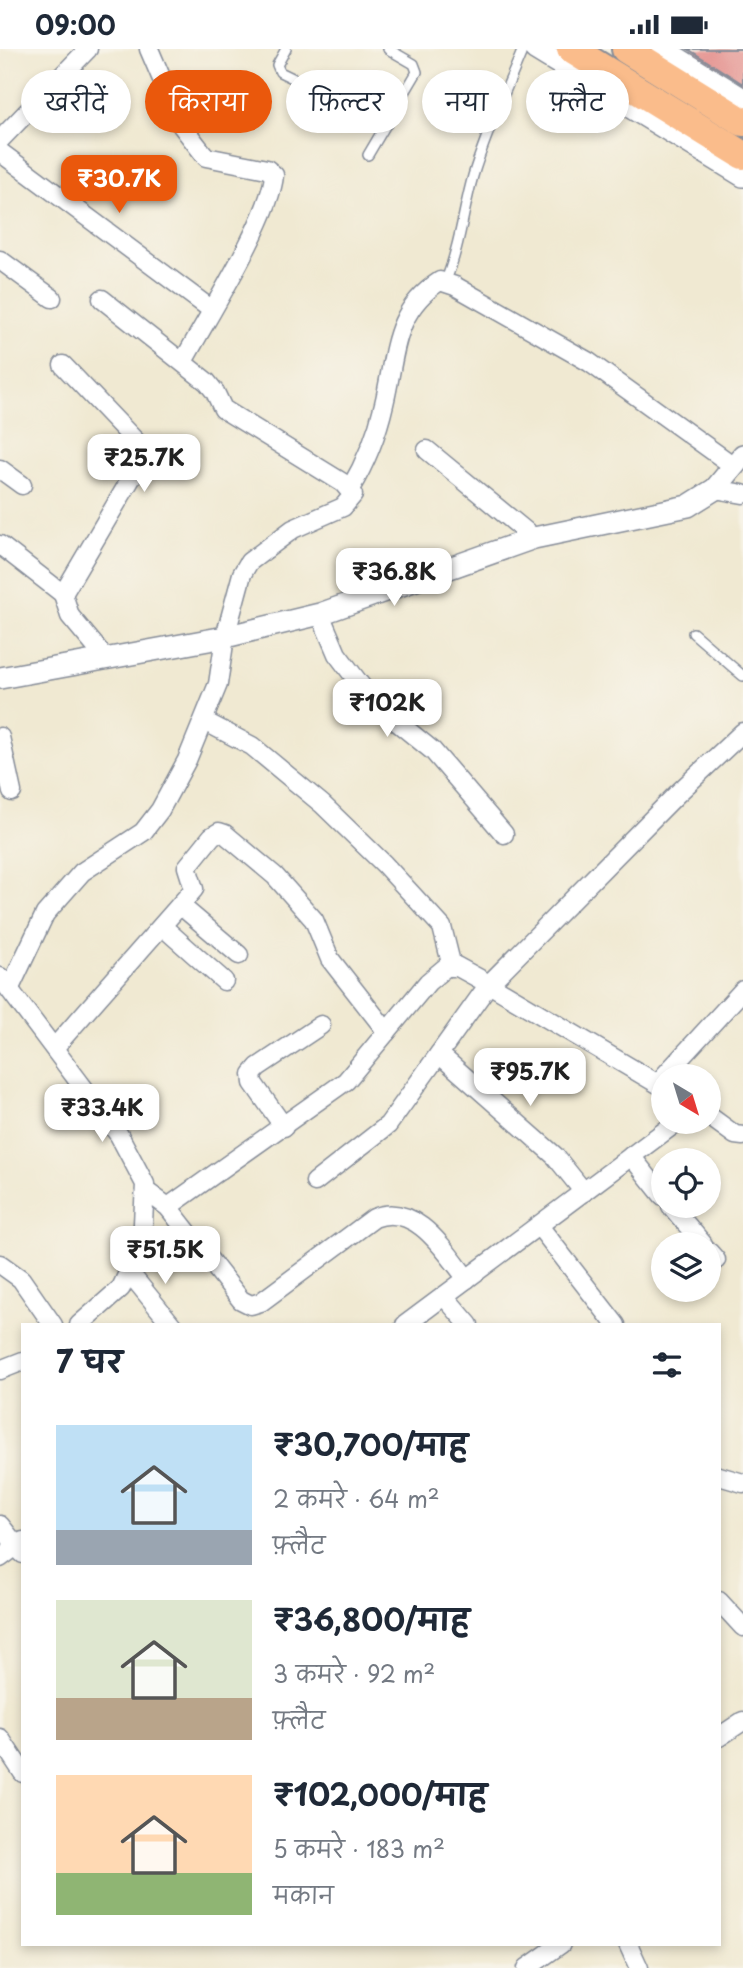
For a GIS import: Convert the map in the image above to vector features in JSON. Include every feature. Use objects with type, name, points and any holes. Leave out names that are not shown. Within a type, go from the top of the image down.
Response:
[{"type":"highway","points":[[571,49],[743,155]]},
{"type":"highway","points":[[626,49],[743,122]]},
{"type":"street","points":[[0,140],[88,49]]},
{"type":"street","points":[[149,49],[182,126],[206,157],[267,169],[274,175],[265,204],[183,362]]},
{"type":"street","points":[[535,49],[743,176]]},
{"type":"street","points":[[663,49],[743,99]]},
{"type":"street","points":[[0,152],[212,310]]},
{"type":"street","points":[[0,260],[52,298]]},
{"type":"street","points":[[3,672],[106,659],[225,637],[320,614],[534,538],[680,508],[702,499],[715,489],[739,461],[589,362],[446,281],[435,284],[420,298],[400,326],[372,446],[350,489]]},
{"type":"street","points":[[81,1323],[121,1288],[129,1272],[142,1243],[146,1191],[136,1162],[119,1135],[5,983],[46,913],[82,872],[128,843],[152,822],[204,721],[218,684],[225,637],[242,574],[249,562],[293,529],[343,507],[353,495],[350,489],[223,409],[213,388],[102,299]]},
{"type":"street","points":[[62,365],[144,450],[142,460],[63,594]]},
{"type":"street","points":[[427,450],[534,538]]},
{"type":"street","points":[[0,468],[22,485]]},
{"type":"street","points":[[715,489],[743,494]]},
{"type":"street","points":[[0,545],[63,594],[70,616],[106,659]]},
{"type":"street","points":[[320,614],[337,654],[375,704],[433,751],[504,834]]},
{"type":"street","points":[[204,721],[252,746],[322,804],[384,864],[442,927],[452,967]]},
{"type":"street","points":[[315,1182],[388,1125],[489,984],[677,794],[743,732]]},
{"type":"street","points":[[0,737],[12,792]]},
{"type":"street","points":[[54,1048],[194,889],[187,867],[212,836],[219,832],[225,834],[275,876],[314,920],[330,959],[387,1032]]},
{"type":"street","points":[[180,905],[239,955]]},
{"type":"street","points":[[162,926],[223,981]]},
{"type":"street","points":[[168,1207],[346,1081],[436,973],[452,967],[489,984],[651,1075]]},
{"type":"street","points":[[677,1064],[743,990]]},
{"type":"street","points":[[284,1127],[253,1083],[252,1075],[258,1067],[321,1025]]},
{"type":"street","points":[[439,1054],[555,1156],[584,1192]]},
{"type":"street","points":[[721,1125],[735,1135],[743,1136]]},
{"type":"street","points":[[408,1323],[661,1134]]},
{"type":"street","points":[[631,1156],[651,1181]]},
{"type":"street","points":[[146,1191],[168,1207],[240,1300],[251,1305],[261,1303],[374,1218],[388,1212],[400,1213],[429,1233],[467,1279]]},
{"type":"street","points":[[681,1218],[692,1232]]},
{"type":"street","points":[[539,1226],[614,1323]]},
{"type":"street","points":[[0,1264],[21,1279],[52,1323]]},
{"type":"street","points":[[129,1272],[170,1323]]},
{"type":"street","points":[[444,1296],[467,1323]]},
{"type":"street","points":[[0,1370],[21,1362]]},
{"type":"street","points":[[721,1477],[743,1483]]},
{"type":"street","points":[[0,1525],[21,1547],[0,1558]]},
{"type":"street","points":[[721,1603],[743,1627]]},
{"type":"street","points":[[721,1736],[743,1721]]},
{"type":"street","points":[[0,1738],[21,1770]]},
{"type":"street","points":[[527,1968],[558,1946]]},
{"type":"street","points":[[629,1946],[639,1968]]},
{"type":"lane","points":[[286,49],[277,65],[280,72],[286,75]]},
{"type":"lane","points":[[388,49],[414,64],[417,72],[408,88]]},
{"type":"lane","points":[[446,281],[456,256],[480,153],[523,49]]},
{"type":"lane","points":[[368,155],[381,133]]},
{"type":"lane","points":[[692,633],[743,676]]},
{"type":"building","points":[[688,49],[743,49],[743,84]]}]
